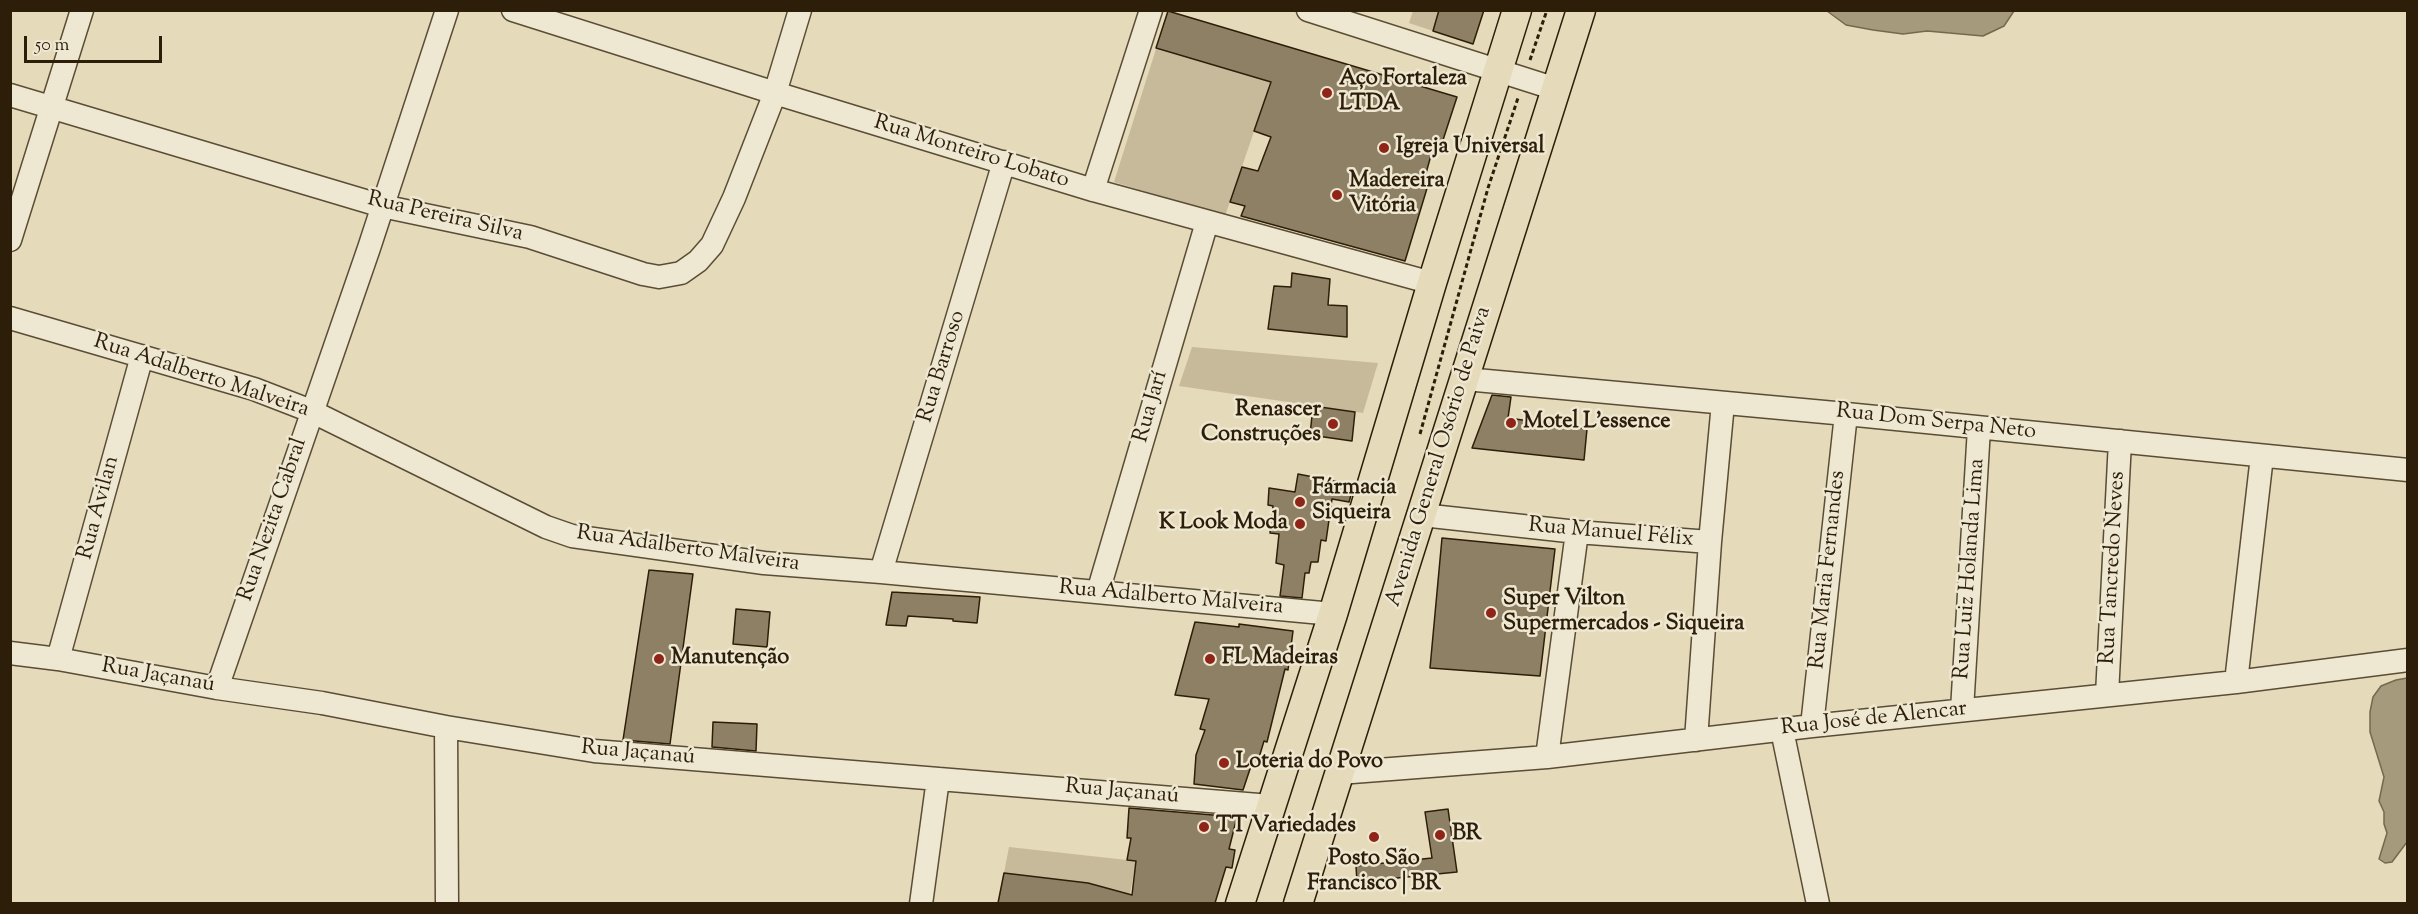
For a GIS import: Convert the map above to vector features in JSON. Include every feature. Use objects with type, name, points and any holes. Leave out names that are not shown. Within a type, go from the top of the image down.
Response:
[{"type":"main road","points":[[1240,903],[1333,614],[1432,283],[1512,74],[1517,10]]},
{"type":"main road","name":"Avenida General Osório de Paiva","points":[[1298,903],[1581,10]]},
{"type":"street","points":[[10,240],[82,10]]},
{"type":"street","name":"Rua Nezita Cabral","points":[[217,688],[447,10]]},
{"type":"street","name":"Rua Monteiro Lobato","points":[[513,10],[1093,190],[1432,283]]},
{"type":"street","name":"Rua Pereira Silva","points":[[10,95],[382,206],[530,237],[643,274],[659,277],[681,273],[698,261],[712,245],[734,198],[775,93],[800,10]]},
{"type":"street","points":[[1093,190],[1151,10]]},
{"type":"street","points":[[1318,12],[1557,89]]},
{"type":"street","name":"Rua Barroso","points":[[881,572],[1004,162]]},
{"type":"street","name":"Rua Jarí","points":[[1098,592],[1207,222]]},
{"type":"street","name":"Rua Adalberto Malveira","points":[[10,318],[254,389],[311,411],[546,528],[572,536],[764,563],[1333,614]]},
{"type":"street","name":"Rua Avilan","points":[[58,659],[142,356]]},
{"type":"street","name":"Rua Dom Serpa Neto","points":[[1465,379],[1723,402],[2408,470]]},
{"type":"street","points":[[1710,543],[1723,402]]},
{"type":"street","name":"Rua Maria Fernandes","points":[[1812,726],[1846,414]]},
{"type":"street","name":"Rua Luiz Holanda Lima","points":[[1962,710],[1979,428]]},
{"type":"street","name":"Rua Tancredo Neves","points":[[2108,695],[2120,441]]},
{"type":"street","points":[[2236,682],[2262,456]]},
{"type":"street","name":"Rua Manuel Félix","points":[[1422,515],[1577,532],[1710,543],[1696,740]]},
{"type":"street","points":[[1547,757],[1577,532]]},
{"type":"street","name":"Rua Jaçanaú","points":[[11,654],[58,659],[217,688],[322,703],[446,728],[594,751],[1271,806]]},
{"type":"street","name":"Rua José de Alencar","points":[[1339,773],[1547,757],[1812,726],[2236,682],[2408,660]]},
{"type":"street","points":[[446,728],[447,903]]},
{"type":"street","points":[[1782,730],[1818,903]]},
{"type":"street","points":[[921,903],[938,779]]},
{"type":"path","points":[[1418,442],[1488,188],[1512,74],[1547,10]]},
{"type":"shaded area","points":[[1413,11],[1439,11],[1433,31],[1409,23]]},
{"type":"shaded area","points":[[1827,11],[2014,11],[2004,26],[1983,36],[1927,31],[1903,34],[1873,30],[1846,25]]},
{"type":"shaded area","points":[[1156,49],[1271,82],[1225,216],[1114,182]]},
{"type":"shaded area","points":[[1192,347],[1378,363],[1363,413],[1179,386]]},
{"type":"shaded area","points":[[2407,678],[2407,842],[2392,862],[2385,863],[2379,859],[2387,833],[2384,812],[2379,801],[2384,777],[2370,732],[2370,712],[2373,697],[2381,686]]},
{"type":"shaded area","points":[[1009,847],[1136,861],[1130,894],[1088,883],[1004,873]]},
{"type":"building","points":[[1439,10],[1484,10],[1473,44],[1433,31]]},
{"type":"building","points":[[1168,11],[1457,97],[1442,143],[1435,141],[1423,184],[1428,185],[1405,261],[1241,216],[1245,206],[1230,202],[1242,167],[1258,171],[1271,137],[1254,131],[1271,82],[1156,48]]},
{"type":"building","points":[[1292,273],[1330,279],[1328,305],[1347,306],[1347,337],[1268,329],[1274,286],[1291,287]]},
{"type":"building","name":"Motel L'essence","points":[[1492,395],[1511,397],[1508,418],[1587,429],[1584,460],[1472,448]]},
{"type":"building","name":"Renascer Construções","points":[[1313,406],[1355,412],[1352,441],[1310,435]]},
{"type":"building","points":[[1298,474],[1354,485],[1349,502],[1332,499],[1326,541],[1321,540],[1318,562],[1311,562],[1309,573],[1305,573],[1302,598],[1280,596],[1284,565],[1276,563],[1279,534],[1270,533],[1273,506],[1268,505],[1269,488],[1295,492]]},
{"type":"building","name":"Super Vilton Supermercados - Siqueira","points":[[1442,538],[1555,549],[1540,676],[1430,668]]},
{"type":"building","name":"Manutenção","points":[[649,570],[693,574],[670,744],[623,740]]},
{"type":"building","points":[[892,592],[980,597],[977,623],[908,616],[906,626],[886,625]]},
{"type":"building","points":[[736,609],[770,612],[767,647],[733,644]]},
{"type":"building","points":[[1195,622],[1239,627],[1239,624],[1293,631],[1288,670],[1285,669],[1267,742],[1264,741],[1258,761],[1253,760],[1243,790],[1194,784],[1196,755],[1205,730],[1200,729],[1209,699],[1175,695]]},
{"type":"building","points":[[713,722],[757,724],[756,751],[712,747]]},
{"type":"building","points":[[1129,808],[1237,817],[1229,849],[1235,850],[1232,868],[1226,867],[1215,903],[998,903],[1004,873],[1088,883],[1132,895],[1136,861],[1127,860],[1131,838],[1127,838]]},
{"type":"building","name":"BR","points":[[1448,809],[1457,872],[1357,882],[1356,866],[1432,858],[1425,812]]},
{"type":"place","name":"Aço Fortaleza LTDA","points":[[1327,93]]},
{"type":"place","name":"Igreja Universal","points":[[1384,148]]},
{"type":"place","name":"Madereira Vitória","points":[[1337,195]]},
{"type":"place","name":"Motel L'essence","points":[[1511,423]]},
{"type":"place","name":"Renascer Construções","points":[[1333,424]]},
{"type":"place","name":"Fármacia Siqueira","points":[[1300,502]]},
{"type":"place","name":"K Look Moda","points":[[1300,524]]},
{"type":"place","name":"Super Vilton Supermercados - Siqueira","points":[[1491,613]]},
{"type":"place","name":"Manutenção","points":[[659,659]]},
{"type":"place","name":"FL Madeiras","points":[[1210,659]]},
{"type":"place","name":"Loteria do Povo","points":[[1224,763]]},
{"type":"place","name":"TT Variedades","points":[[1204,827]]},
{"type":"place","name":"BR","points":[[1440,835]]},
{"type":"place","name":"Posto São Francisco | BR","points":[[1374,837]]}]
